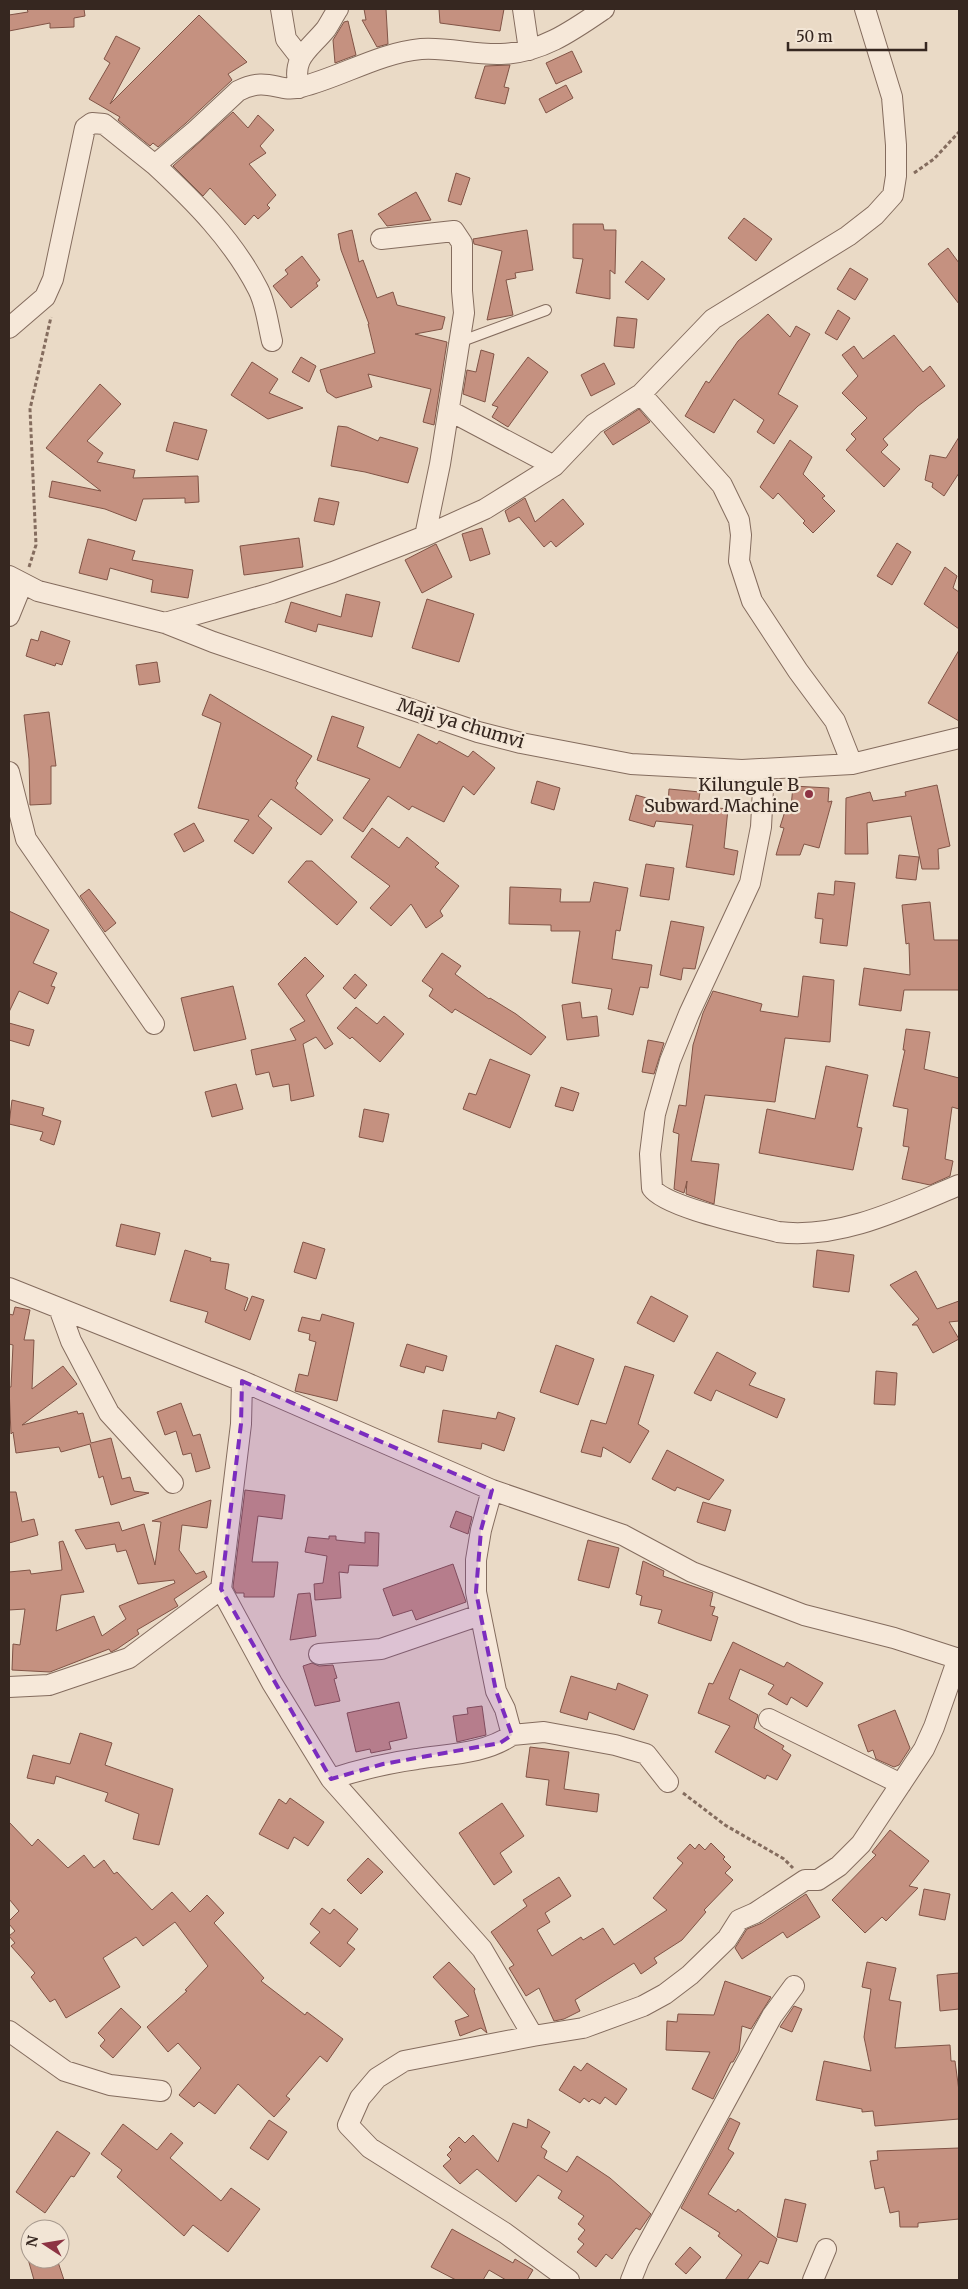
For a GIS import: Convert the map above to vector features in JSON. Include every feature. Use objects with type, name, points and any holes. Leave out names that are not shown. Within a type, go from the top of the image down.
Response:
[{"type":"street","points":[[281,9],[286,39],[300,56]]},
{"type":"street","points":[[299,88],[296,76],[300,56],[326,28],[338,9]]},
{"type":"street","points":[[523,9],[529,50]]},
{"type":"street","points":[[155,165],[238,91],[246,87],[258,83],[299,88],[397,53],[422,49],[501,54],[529,50],[565,36],[604,9]]},
{"type":"street","points":[[165,623],[272,593],[333,572],[425,536],[485,509],[554,466],[594,424],[641,394],[713,319],[848,236],[875,215],[893,195],[896,176],[892,97],[865,9]]},
{"type":"street","points":[[9,328],[45,297],[53,280],[86,128],[92,123],[104,124],[155,165],[196,203],[246,270],[259,291],[272,341]]},
{"type":"street","points":[[381,239],[454,231],[462,242],[464,313],[462,341],[425,536]]},
{"type":"street","points":[[641,394],[722,485],[739,520],[739,561],[752,601],[798,672],[835,721],[852,764]]},
{"type":"street","points":[[450,411],[554,466]]},
{"type":"street","points":[[9,616],[16,580]]},
{"type":"street","name":"Maji ya chumvi","points":[[16,580],[108,610],[165,623],[213,642],[478,732],[521,743],[631,764],[764,769],[852,764],[959,738]]},
{"type":"street","points":[[764,769],[761,827],[750,883],[689,1014],[670,1062],[655,1114],[650,1154],[652,1188],[660,1197],[678,1205],[778,1232],[793,1234],[826,1230],[874,1219],[959,1185]]},
{"type":"street","points":[[9,772],[26,838],[154,1024]]},
{"type":"street","points":[[9,1288],[242,1381],[492,1490],[623,1536],[692,1572],[804,1615],[894,1638],[958,1658],[948,1680],[934,1726],[914,1766],[871,1830],[849,1858],[818,1880],[804,1880],[755,1913],[739,1920],[726,1939],[711,1955],[665,1994],[643,2006],[583,2028],[404,2062],[378,2078],[360,2098],[348,2125],[370,2148],[505,2233],[569,2280]]},
{"type":"street","points":[[59,1308],[71,1341],[109,1413],[173,1483]]},
{"type":"street","points":[[242,1381],[241,1424],[221,1589],[272,1682],[331,1778],[482,1949],[534,2036]]},
{"type":"street","points":[[492,1490],[481,1530],[476,1560],[476,1592],[496,1692],[505,1710],[512,1735]]},
{"type":"street","points":[[11,1688],[49,1685],[129,1658],[221,1589]]},
{"type":"street","points":[[319,1654],[381,1649],[480,1616]]},
{"type":"street","points":[[769,1719],[901,1784]]},
{"type":"street","points":[[331,1778],[383,1764],[446,1756],[500,1743],[512,1735],[544,1732],[615,1744],[646,1754],[668,1782]]},
{"type":"street","points":[[631,2280],[639,2260],[772,2016],[794,1986]]},
{"type":"street","points":[[9,2032],[65,2071],[110,2085],[162,2090]]},
{"type":"street","points":[[813,2280],[826,2249]]},
{"type":"lane","points":[[462,341],[546,310]]},
{"type":"path","points":[[896,176],[913,174],[934,159],[959,132]]},
{"type":"path","points":[[16,580],[36,545],[30,404],[52,314]]},
{"type":"path","points":[[668,1782],[725,1825],[784,1859],[804,1880]]},
{"type":"highlighted area","points":[[242,1381],[492,1490],[481,1530],[476,1592],[496,1691],[512,1735],[500,1743],[383,1764],[331,1779],[221,1589],[241,1424]]},
{"type":"building","points":[[27,9],[84,9],[85,16],[74,18],[74,27],[50,28],[50,23],[9,31],[9,15],[28,12]]},
{"type":"building","points":[[364,9],[386,9],[388,44],[377,47],[362,20],[366,20]]},
{"type":"building","points":[[439,9],[504,9],[500,31],[440,23]]},
{"type":"building","points":[[199,15],[247,62],[228,74],[232,80],[186,123],[158,147],[153,143],[150,146],[118,120],[120,117],[89,99],[110,63],[104,59],[116,36],[140,48],[110,104]]},
{"type":"building","points":[[348,21],[356,55],[335,63],[333,40],[344,22]]},
{"type":"building","points":[[572,51],[582,72],[556,84],[546,63]]},
{"type":"building","points":[[510,65],[504,87],[509,88],[505,104],[475,98],[485,66]]},
{"type":"building","points":[[566,85],[573,98],[546,113],[539,99]]},
{"type":"building","points":[[233,112],[248,128],[258,115],[274,130],[260,146],[266,153],[249,164],[276,195],[267,205],[270,208],[258,219],[254,215],[245,225],[210,188],[203,196],[173,166]]},
{"type":"building","points":[[456,173],[470,178],[461,205],[448,201]]},
{"type":"building","points":[[416,192],[431,220],[387,226],[378,214]]},
{"type":"building","points":[[744,218],[772,239],[756,261],[728,238]]},
{"type":"building","points":[[573,224],[603,224],[604,230],[616,230],[615,274],[610,270],[610,299],[576,293],[583,259],[573,258]]},
{"type":"building","points":[[352,230],[359,262],[363,260],[377,298],[393,292],[397,305],[445,317],[442,329],[415,334],[447,342],[434,425],[423,422],[431,389],[368,374],[372,387],[336,398],[327,392],[320,370],[375,353],[369,324],[341,250],[338,234]]},
{"type":"building","points":[[527,230],[533,270],[515,273],[516,278],[506,280],[513,315],[487,320],[502,251],[474,244],[473,239]]},
{"type":"building","points":[[948,248],[959,263],[959,304],[928,264]]},
{"type":"building","points":[[302,256],[320,280],[316,283],[318,286],[291,308],[273,286],[288,274],[285,270]]},
{"type":"building","points":[[642,261],[665,279],[648,300],[625,282]]},
{"type":"building","points":[[850,268],[868,279],[855,300],[837,289]]},
{"type":"building","points":[[838,310],[850,318],[837,340],[825,333]]},
{"type":"building","points":[[768,314],[790,337],[796,326],[810,334],[778,394],[798,406],[774,444],[757,432],[764,420],[734,399],[714,433],[685,416],[706,381],[709,383],[738,341]]},
{"type":"building","points":[[617,317],[637,319],[634,348],[614,346]]},
{"type":"building","points":[[894,335],[923,372],[930,366],[945,386],[918,406],[883,439],[888,445],[881,452],[900,469],[884,487],[846,450],[856,439],[851,434],[867,418],[842,393],[858,376],[842,355],[854,346],[863,359]]},
{"type":"building","points":[[481,350],[494,354],[485,402],[463,394],[467,370],[476,372]]},
{"type":"building","points":[[301,357],[316,366],[309,382],[292,372]]},
{"type":"building","points":[[528,357],[548,372],[508,427],[492,417],[498,407],[492,405]]},
{"type":"building","points":[[252,362],[278,379],[269,393],[303,408],[268,419],[231,395]]},
{"type":"building","points":[[604,363],[615,384],[591,396],[581,375]]},
{"type":"building","points":[[100,384],[121,404],[87,441],[103,453],[97,462],[135,470],[133,478],[198,476],[199,502],[185,503],[185,498],[143,499],[136,521],[105,509],[49,497],[52,481],[101,491],[46,448]]},
{"type":"building","points":[[639,409],[650,422],[613,445],[604,432]]},
{"type":"building","points":[[174,422],[207,430],[198,460],[166,451]]},
{"type":"building","points":[[338,426],[347,427],[378,441],[380,437],[418,448],[408,483],[331,466]]},
{"type":"building","points":[[959,437],[959,473],[944,496],[932,487],[933,483],[925,480],[930,455],[946,458]]},
{"type":"building","points":[[790,440],[812,457],[803,474],[825,496],[822,498],[835,511],[813,533],[803,523],[805,521],[778,493],[773,499],[760,487]]},
{"type":"building","points":[[319,498],[339,502],[334,525],[314,521]]},
{"type":"building","points":[[525,498],[535,522],[563,499],[584,524],[556,547],[551,541],[544,547],[519,517],[509,522],[505,511]]},
{"type":"building","points":[[482,528],[490,554],[470,561],[462,534]]},
{"type":"building","points":[[299,538],[303,567],[244,575],[240,546]]},
{"type":"building","points":[[88,539],[135,551],[132,560],[193,570],[188,598],[151,592],[153,580],[110,568],[107,580],[79,573]]},
{"type":"building","points":[[897,543],[911,552],[892,585],[877,576]]},
{"type":"building","points":[[436,544],[452,577],[422,593],[405,560]]},
{"type":"building","points":[[945,567],[957,576],[953,588],[959,592],[959,629],[924,604]]},
{"type":"building","points":[[346,594],[380,602],[372,637],[318,624],[316,632],[285,622],[291,602],[341,617]]},
{"type":"building","points":[[427,599],[474,614],[459,662],[412,648]]},
{"type":"building","points":[[41,631],[70,641],[62,665],[56,663],[55,666],[26,656],[31,639],[38,641]]},
{"type":"building","points":[[959,650],[959,721],[928,703]]},
{"type":"building","points":[[157,662],[160,682],[139,685],[136,665]]},
{"type":"building","points":[[210,694],[312,756],[296,781],[298,783],[295,788],[333,820],[321,835],[271,799],[258,816],[272,828],[253,854],[234,841],[249,820],[198,808],[221,723],[202,715]]},
{"type":"building","points":[[49,712],[56,766],[51,766],[51,804],[30,805],[29,759],[24,715]]},
{"type":"building","points":[[332,716],[364,727],[357,747],[400,768],[418,734],[437,744],[439,741],[468,757],[473,751],[495,768],[474,795],[463,786],[444,822],[412,806],[409,810],[388,796],[363,832],[343,818],[370,779],[317,760]]},
{"type":"building","points":[[537,781],[560,788],[554,810],[531,803]]},
{"type":"building","points":[[937,785],[950,846],[938,849],[939,869],[922,869],[911,816],[867,823],[868,854],[845,854],[846,798],[870,792],[873,801],[906,796],[905,792]]},
{"type":"building","points":[[793,786],[829,788],[828,802],[832,801],[819,848],[804,844],[800,855],[776,855],[784,828],[780,827],[787,805],[791,807]]},
{"type":"building","points":[[669,789],[700,792],[698,806],[728,809],[724,848],[738,851],[734,875],[686,867],[693,825],[656,821],[654,827],[629,820],[636,795],[668,804]]},
{"type":"building","points":[[194,823],[204,841],[184,852],[174,834]]},
{"type":"building","points":[[372,828],[399,848],[407,837],[439,863],[435,867],[459,886],[440,911],[443,916],[426,928],[411,904],[391,926],[370,908],[390,886],[351,857]]},
{"type":"building","points":[[899,855],[919,857],[916,880],[896,878]]},
{"type":"building","points":[[306,861],[312,861],[357,902],[337,925],[288,882]]},
{"type":"building","points":[[646,864],[674,868],[669,900],[640,896]]},
{"type":"building","points":[[835,881],[855,883],[847,946],[820,943],[823,919],[815,918],[818,893],[834,895]]},
{"type":"building","points":[[594,882],[628,888],[620,931],[616,930],[612,959],[652,965],[648,988],[640,987],[633,1015],[608,1009],[612,989],[572,983],[580,931],[551,931],[551,925],[509,924],[510,887],[561,889],[560,902],[590,902]]},
{"type":"building","points":[[89,889],[116,923],[105,932],[80,896]]},
{"type":"building","points":[[930,902],[934,940],[959,940],[959,990],[904,990],[901,1011],[859,1005],[864,968],[910,975],[909,943],[906,944],[902,905]]},
{"type":"building","points":[[9,911],[49,930],[33,963],[57,973],[51,986],[55,987],[48,1004],[19,991],[9,1012]]},
{"type":"building","points":[[671,921],[704,927],[695,969],[683,968],[681,980],[660,975]]},
{"type":"building","points":[[442,953],[461,966],[455,974],[489,999],[516,1014],[546,1037],[531,1055],[455,1009],[452,1013],[429,996],[433,989],[422,981]]},
{"type":"building","points":[[305,957],[324,976],[306,995],[333,1044],[325,1049],[316,1037],[303,1044],[314,1096],[291,1101],[289,1084],[273,1087],[269,1072],[256,1075],[251,1050],[296,1040],[290,1029],[305,1021],[278,984]]},
{"type":"building","points":[[355,974],[367,985],[355,999],[343,988]]},
{"type":"building","points":[[803,976],[834,980],[830,1042],[785,1038],[775,1102],[705,1095],[691,1161],[719,1164],[714,1204],[686,1194],[687,1181],[684,1193],[674,1189],[679,1134],[673,1132],[679,1105],[686,1106],[693,1045],[703,1013],[713,991],[762,1004],[760,1011],[798,1017]]},
{"type":"building","points":[[233,986],[246,1039],[194,1051],[181,998]]},
{"type":"building","points":[[580,1002],[582,1018],[597,1016],[599,1036],[567,1040],[562,1005]]},
{"type":"building","points":[[356,1007],[377,1024],[384,1016],[404,1034],[380,1062],[352,1037],[350,1039],[337,1028]]},
{"type":"building","points":[[9,1023],[34,1030],[29,1046],[9,1040]]},
{"type":"building","points":[[906,1029],[930,1032],[924,1069],[959,1078],[959,1109],[952,1107],[945,1159],[953,1161],[950,1176],[930,1185],[902,1179],[909,1147],[903,1146],[908,1109],[893,1106],[905,1050],[903,1050]]},
{"type":"building","points":[[648,1040],[664,1043],[654,1074],[642,1072]]},
{"type":"building","points":[[490,1059],[530,1075],[510,1128],[463,1109],[469,1093],[476,1095]]},
{"type":"building","points":[[826,1066],[868,1075],[857,1127],[862,1128],[853,1170],[759,1153],[767,1109],[815,1119]]},
{"type":"building","points":[[236,1084],[243,1109],[212,1117],[205,1092]]},
{"type":"building","points":[[561,1087],[579,1093],[573,1111],[555,1106]]},
{"type":"building","points":[[12,1100],[44,1108],[42,1115],[61,1121],[54,1145],[40,1140],[43,1132],[9,1124]]},
{"type":"building","points":[[364,1109],[389,1114],[383,1142],[359,1137]]},
{"type":"building","points":[[121,1224],[160,1233],[155,1255],[116,1246]]},
{"type":"building","points":[[303,1242],[325,1249],[316,1279],[294,1272]]},
{"type":"building","points":[[185,1250],[211,1258],[210,1261],[229,1264],[225,1289],[248,1298],[244,1310],[246,1311],[252,1296],[264,1300],[250,1340],[205,1322],[208,1312],[170,1301]]},
{"type":"building","points":[[817,1250],[854,1255],[849,1292],[813,1287]]},
{"type":"building","points":[[916,1271],[937,1309],[959,1301],[959,1321],[949,1322],[959,1339],[933,1353],[917,1325],[912,1325],[919,1319],[890,1285]]},
{"type":"building","points":[[651,1296],[688,1316],[674,1342],[637,1323]]},
{"type":"building","points":[[15,1307],[30,1310],[24,1340],[34,1340],[32,1389],[63,1366],[77,1384],[22,1425],[77,1411],[78,1414],[83,1413],[91,1443],[111,1438],[122,1479],[130,1477],[134,1491],[149,1493],[111,1505],[103,1476],[99,1478],[90,1444],[61,1452],[59,1447],[16,1453],[13,1432],[11,1434],[9,1387],[11,1387],[13,1345],[9,1344],[9,1314],[13,1315]]},
{"type":"building","points":[[322,1314],[354,1323],[337,1401],[295,1391],[299,1374],[308,1376],[316,1342],[309,1340],[310,1334],[298,1331],[302,1317],[320,1321]]},
{"type":"building","points":[[407,1344],[447,1356],[443,1371],[426,1366],[424,1373],[400,1366]]},
{"type":"building","points":[[556,1345],[594,1359],[578,1405],[540,1392]]},
{"type":"building","points":[[717,1352],[756,1373],[749,1385],[785,1399],[777,1418],[716,1390],[711,1401],[694,1393]]},
{"type":"building","points":[[625,1366],[654,1375],[638,1424],[649,1431],[630,1463],[603,1447],[601,1457],[581,1452],[591,1420],[606,1424]]},
{"type":"building","points":[[876,1371],[897,1373],[895,1405],[874,1404]]},
{"type":"building","points":[[181,1403],[193,1436],[200,1434],[210,1468],[196,1472],[191,1453],[183,1455],[176,1431],[165,1435],[157,1412]]},
{"type":"building","points":[[443,1410],[496,1419],[498,1412],[515,1418],[504,1451],[482,1443],[481,1449],[438,1442]]},
{"type":"building","points":[[667,1450],[724,1480],[709,1500],[677,1487],[675,1491],[652,1479]]},
{"type":"building","points":[[245,1490],[285,1495],[282,1519],[258,1516],[252,1562],[278,1562],[274,1597],[244,1597],[244,1593],[236,1593],[233,1587]]},
{"type":"building","points":[[9,1492],[16,1492],[22,1522],[34,1519],[38,1535],[9,1543]]},
{"type":"building","points":[[211,1500],[207,1528],[182,1525],[179,1550],[196,1574],[204,1571],[207,1577],[174,1599],[178,1606],[137,1630],[139,1634],[111,1652],[109,1649],[50,1672],[12,1670],[13,1644],[20,1645],[25,1609],[9,1610],[9,1572],[30,1570],[31,1574],[62,1570],[59,1542],[63,1541],[84,1592],[61,1595],[56,1631],[94,1616],[102,1636],[126,1619],[119,1606],[175,1583],[174,1580],[138,1584],[126,1550],[117,1552],[115,1544],[86,1549],[75,1530],[119,1522],[122,1531],[144,1524],[155,1565],[161,1522],[152,1521]]},
{"type":"building","points":[[703,1502],[731,1510],[725,1531],[697,1522]]},
{"type":"building","points":[[456,1511],[472,1517],[468,1534],[450,1527]]},
{"type":"building","points":[[365,1532],[379,1533],[378,1566],[349,1565],[348,1573],[339,1572],[341,1598],[315,1600],[314,1584],[323,1583],[327,1556],[305,1552],[308,1537],[329,1539],[329,1536],[336,1536],[336,1540],[365,1543]]},
{"type":"building","points":[[588,1540],[619,1548],[609,1588],[578,1580]]},
{"type":"building","points":[[643,1561],[664,1571],[663,1576],[713,1593],[710,1606],[715,1607],[712,1615],[718,1617],[711,1641],[658,1623],[662,1610],[640,1605],[642,1596],[636,1594]]},
{"type":"building","points":[[453,1564],[466,1602],[416,1620],[412,1610],[393,1616],[383,1589]]},
{"type":"building","points":[[310,1593],[316,1636],[290,1640],[298,1594]]},
{"type":"building","points":[[733,1642],[784,1667],[787,1662],[823,1683],[807,1707],[791,1697],[787,1705],[768,1694],[774,1685],[740,1669],[729,1699],[758,1715],[754,1728],[784,1746],[782,1749],[791,1755],[777,1780],[767,1775],[765,1779],[715,1752],[730,1726],[698,1713],[709,1683],[713,1684]]},
{"type":"building","points":[[312,1663],[319,1666],[333,1665],[337,1678],[334,1679],[340,1701],[315,1706],[303,1666]]},
{"type":"building","points":[[571,1676],[616,1690],[618,1683],[648,1695],[634,1730],[589,1712],[587,1720],[560,1712]]},
{"type":"building","points":[[399,1702],[407,1738],[389,1742],[391,1749],[371,1753],[370,1749],[356,1752],[347,1713]]},
{"type":"building","points":[[482,1706],[486,1735],[457,1742],[453,1716],[468,1714],[467,1708]]},
{"type":"building","points":[[895,1710],[910,1748],[899,1765],[894,1767],[876,1759],[873,1750],[868,1752],[858,1725]]},
{"type":"building","points":[[80,1733],[112,1743],[105,1765],[173,1789],[159,1845],[133,1839],[139,1814],[105,1801],[108,1793],[56,1776],[54,1784],[27,1778],[33,1755],[70,1764]]},
{"type":"building","points":[[530,1747],[569,1752],[564,1789],[599,1794],[597,1812],[546,1805],[549,1780],[526,1777]]},
{"type":"building","points":[[290,1798],[324,1822],[308,1846],[294,1837],[288,1849],[259,1834],[279,1799],[286,1804]]},
{"type":"building","points":[[502,1803],[524,1836],[500,1853],[512,1872],[494,1885],[459,1833]]},
{"type":"building","points":[[9,1822],[32,1846],[38,1839],[68,1868],[84,1855],[94,1868],[104,1860],[114,1874],[117,1872],[152,1910],[172,1892],[190,1912],[207,1895],[224,1913],[214,1923],[264,1978],[261,1981],[305,2015],[307,2012],[343,2039],[327,2062],[320,2056],[286,2096],[290,2099],[274,2117],[238,2084],[215,2114],[199,2102],[194,2107],[179,2095],[201,2068],[178,2043],[168,2052],[147,2027],[187,1991],[185,1990],[208,1966],[175,1922],[143,1946],[136,1937],[103,1958],[120,1987],[66,2018],[55,1999],[50,2002],[31,1977],[35,1973],[11,1946],[15,1943],[9,1936],[15,1931],[9,1924],[9,1921],[19,1911],[9,1899]]},
{"type":"building","points":[[890,1830],[929,1861],[909,1886],[918,1888],[886,1921],[882,1917],[865,1933],[832,1900],[876,1855],[872,1852]]},
{"type":"building","points":[[711,1843],[725,1857],[723,1859],[731,1867],[725,1873],[733,1880],[704,1910],[706,1912],[682,1940],[654,1958],[657,1963],[641,1974],[634,1963],[575,2000],[580,2011],[564,2019],[554,2021],[539,1988],[526,1996],[509,1968],[514,1965],[491,1932],[527,1906],[523,1900],[559,1877],[571,1896],[545,1913],[550,1922],[537,1930],[552,1956],[581,1937],[583,1940],[603,1928],[614,1945],[667,1910],[653,1898],[683,1863],[677,1858],[690,1844],[695,1849],[699,1844],[705,1850]]},
{"type":"building","points":[[368,1858],[383,1872],[361,1894],[347,1880]]},
{"type":"building","points":[[924,1889],[950,1894],[945,1920],[919,1915]]},
{"type":"building","points":[[806,1894],[820,1917],[787,1938],[783,1932],[742,1959],[735,1948],[747,1929],[762,1923]]},
{"type":"building","points":[[322,1908],[330,1914],[334,1909],[358,1929],[347,1943],[355,1949],[340,1967],[310,1943],[320,1932],[310,1924]]},
{"type":"building","points":[[449,1962],[475,1989],[487,2033],[481,2028],[460,2036],[455,2021],[469,2016],[433,1977]]},
{"type":"building","points":[[867,1962],[896,1968],[889,2000],[901,2002],[895,2048],[950,2045],[951,2061],[955,2061],[959,2091],[959,2119],[875,2126],[873,2111],[862,2112],[862,2109],[816,2100],[824,2061],[871,2071],[864,2037],[871,1989],[862,1987]]},
{"type":"building","points":[[959,1973],[959,2009],[940,2011],[937,1975]]},
{"type":"building","points":[[725,1981],[771,1997],[751,2029],[742,2026],[739,2051],[733,2062],[731,2062],[713,2099],[692,2089],[710,2052],[666,2050],[667,2021],[677,2022],[678,2014],[714,2015]]},
{"type":"building","points":[[794,2006],[802,2009],[792,2032],[780,2027]]},
{"type":"building","points":[[121,2008],[141,2027],[113,2058],[100,2046],[105,2040],[98,2033]]},
{"type":"building","points":[[587,2063],[627,2089],[616,2105],[605,2097],[600,2104],[592,2099],[589,2102],[584,2098],[580,2103],[559,2090],[574,2066],[581,2071]]},
{"type":"building","points":[[730,2118],[740,2123],[728,2149],[734,2153],[708,2194],[736,2212],[738,2209],[777,2239],[768,2264],[760,2261],[747,2280],[725,2280],[742,2255],[718,2236],[720,2233],[681,2208]]},
{"type":"building","points":[[528,2119],[550,2132],[541,2147],[547,2151],[544,2158],[567,2172],[577,2156],[610,2178],[651,2214],[640,2230],[636,2228],[612,2259],[606,2254],[596,2267],[577,2252],[584,2244],[578,2239],[585,2230],[578,2224],[584,2216],[558,2198],[562,2191],[538,2175],[516,2202],[477,2169],[460,2184],[443,2166],[451,2159],[447,2155],[452,2150],[449,2147],[459,2137],[465,2143],[473,2135],[498,2162],[513,2123],[527,2128]]},
{"type":"building","points":[[269,2120],[287,2132],[268,2160],[250,2148]]},
{"type":"building","points":[[123,2124],[157,2150],[171,2133],[183,2143],[170,2158],[221,2201],[231,2188],[260,2209],[228,2252],[193,2225],[184,2236],[117,2177],[122,2170],[101,2154]]},
{"type":"building","points":[[57,2131],[90,2153],[74,2177],[71,2176],[45,2213],[16,2192]]},
{"type":"building","points":[[959,2148],[959,2219],[918,2223],[918,2227],[900,2227],[899,2211],[890,2213],[884,2187],[875,2189],[870,2161],[878,2160],[877,2151]]},
{"type":"building","points":[[785,2199],[806,2204],[797,2242],[777,2237]]},
{"type":"building","points":[[452,2229],[513,2263],[515,2259],[533,2270],[527,2280],[506,2280],[489,2270],[483,2280],[456,2280],[431,2267]]},
{"type":"building","points":[[690,2247],[701,2257],[686,2274],[675,2264]]},
{"type":"building","points":[[31,2269],[60,2269],[64,2280],[34,2280]]},
{"type":"place","name":"Kilungule B Subward Machine","points":[[809,794]]}]
